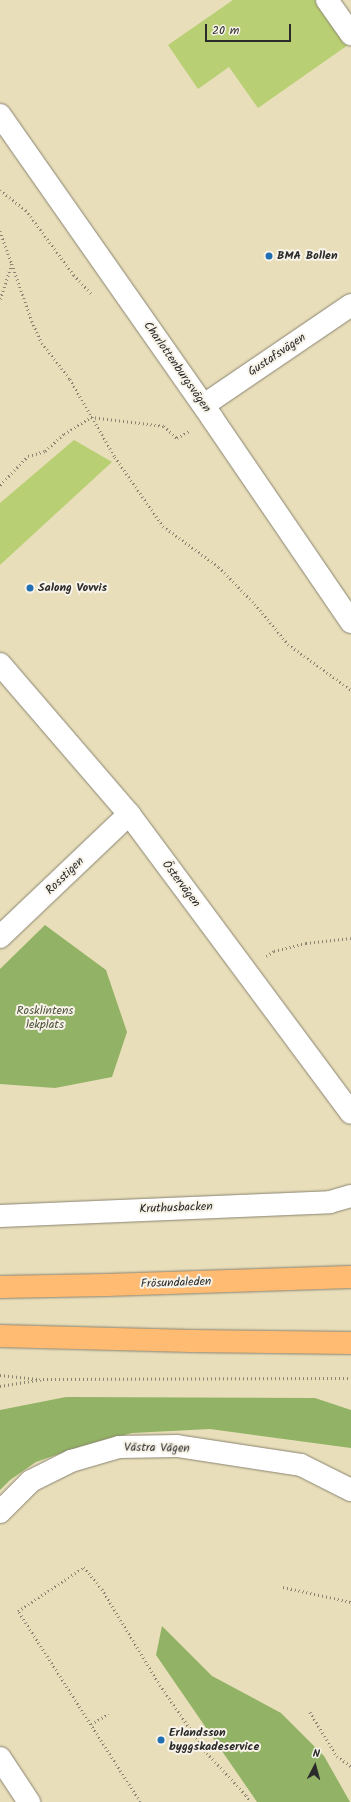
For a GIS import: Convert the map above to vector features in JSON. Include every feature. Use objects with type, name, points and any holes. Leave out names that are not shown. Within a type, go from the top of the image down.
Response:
[{"type":"main road","name":"Frösundaleden","points":[[0,1286],[107,1285],[351,1277]]},
{"type":"main road","points":[[0,1336],[190,1341],[351,1343]]},
{"type":"street","points":[[327,0],[351,34]]},
{"type":"street","name":"Charlottenburgsvägen","points":[[0,115],[208,411],[351,622]]},
{"type":"street","name":"Gustafsvägen","points":[[208,411],[351,305]]},
{"type":"street","name":"Östervägen","points":[[0,664],[129,814],[351,1113]]},
{"type":"street","name":"Rosstigen","points":[[0,937],[129,814]]},
{"type":"street","name":"Kruthusbacken","points":[[0,1216],[330,1202],[351,1196]]},
{"type":"street","name":"Västra Vägen","points":[[0,1512],[31,1481],[71,1461],[119,1447],[177,1446],[301,1465],[351,1490]]},
{"type":"street","points":[[0,1758],[29,1802]]},
{"type":"path","points":[[0,190],[26,210],[74,275],[87,290],[100,300],[124,291]]},
{"type":"path","points":[[0,231],[32,321],[42,343],[70,379],[115,457],[164,526],[218,567],[254,604],[288,644],[351,690]]},
{"type":"path","points":[[0,301],[12,264]]},
{"type":"path","points":[[0,485],[28,456],[45,451],[64,434],[91,417],[164,426],[177,438],[208,411]]},
{"type":"path","points":[[244,969],[274,951],[306,943],[351,938]]},
{"type":"path","points":[[0,1375],[43,1379],[351,1378]]},
{"type":"path","points":[[0,1386],[43,1379]]},
{"type":"path","points":[[140,1802],[18,1611],[84,1567],[102,1589],[160,1685],[207,1753],[246,1795],[250,1802]]},
{"type":"path","points":[[283,1586],[351,1602]]},
{"type":"path","points":[[156,1688],[160,1685]]},
{"type":"path","points":[[310,1712],[337,1756],[351,1766]]},
{"type":"path","points":[[91,1724],[108,1714]]},
{"type":"green space","points":[[233,0],[317,0],[348,45],[258,108],[229,67],[198,89],[168,45]]},
{"type":"green space","points":[[74,440],[112,462],[0,565],[0,503]]},
{"type":"green space","name":"Rosklintens lekplats","points":[[45,925],[106,970],[127,1032],[112,1077],[55,1088],[0,1084],[0,969]]},
{"type":"green space","points":[[66,1397],[315,1398],[351,1410],[351,1448],[210,1429],[132,1433],[82,1446],[36,1462],[10,1480],[0,1490],[0,1410]]},
{"type":"green space","points":[[162,1626],[212,1676],[281,1713],[324,1756],[350,1802],[257,1802],[156,1655]]},
{"type":"place","name":"BMA Bollen","points":[[269,256]]},
{"type":"place","name":"Salong Vovvis","points":[[30,588]]},
{"type":"place","name":"Erlandsson byggskadeservice","points":[[161,1740]]}]
